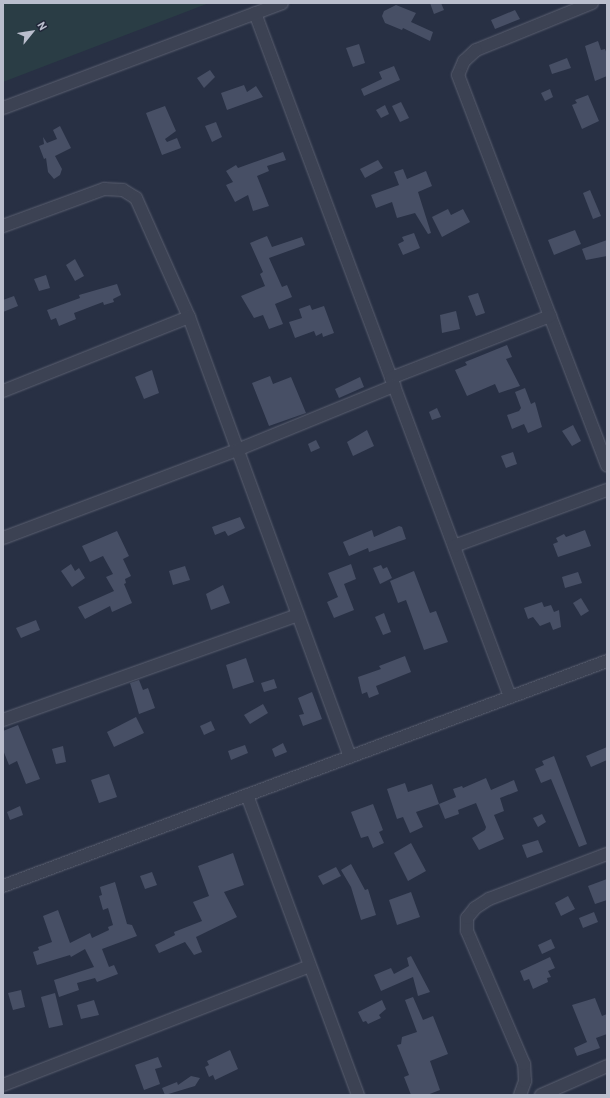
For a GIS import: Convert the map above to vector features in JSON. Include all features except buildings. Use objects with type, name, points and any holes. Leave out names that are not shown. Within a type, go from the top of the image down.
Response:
[{"type":"street","points":[[3,108],[282,3]]},
{"type":"street","points":[[592,3],[476,50],[464,61],[458,75],[607,466]]},
{"type":"street","points":[[255,13],[510,697]]},
{"type":"street","points":[[3,226],[104,189],[124,190],[136,198],[189,317],[350,756]]},
{"type":"street","points":[[3,538],[237,450],[392,382],[550,316]]},
{"type":"street","points":[[3,391],[189,317]]},
{"type":"street","points":[[454,546],[607,490]]},
{"type":"street","points":[[3,720],[298,615]]},
{"type":"street","points":[[3,886],[607,661]]},
{"type":"street","points":[[247,795],[358,1095]]},
{"type":"street","points":[[520,1095],[525,1081],[524,1064],[467,931],[467,918],[474,908],[489,898],[607,854]]},
{"type":"street","points":[[3,1085],[310,966]]},
{"type":"street","points":[[541,1095],[607,1066]]},
{"type":"shaded area","points":[[3,3],[209,3],[3,82]]}]
